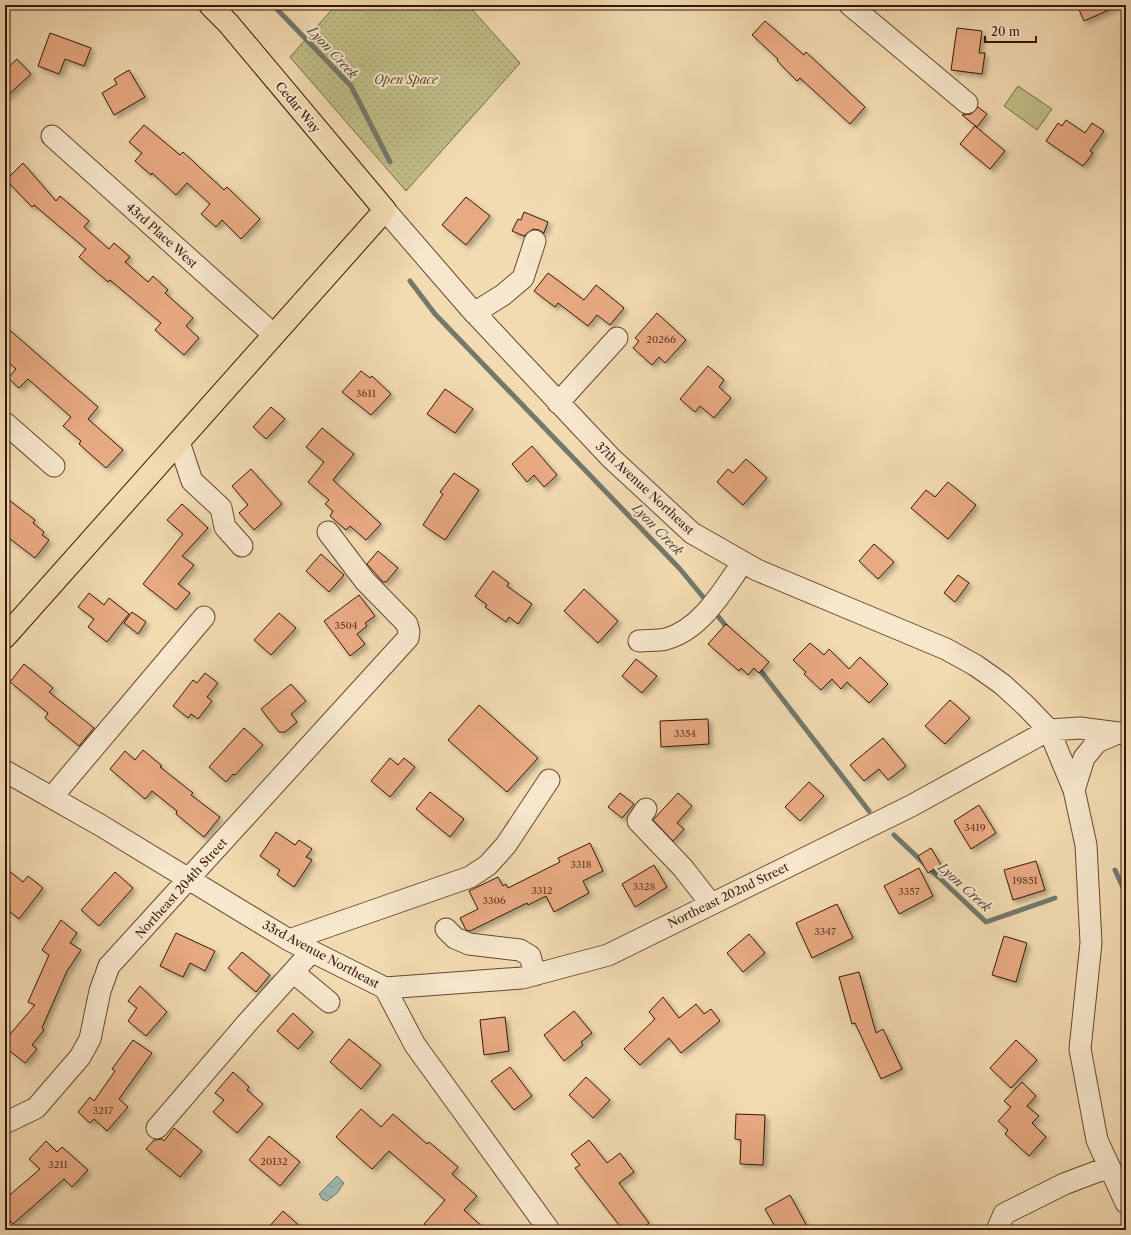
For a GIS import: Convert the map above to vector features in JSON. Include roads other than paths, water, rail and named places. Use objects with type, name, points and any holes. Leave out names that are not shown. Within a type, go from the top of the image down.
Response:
[{"type":"main road","name":"Cedar Way","points":[[210,5],[228,23],[384,210]]},
{"type":"main road","points":[[5,637],[384,210]]},
{"type":"street","points":[[850,5],[967,103]]},
{"type":"street","name":"43rd Place West","points":[[52,136],[273,334]]},
{"type":"street","name":"37th Avenue Northeast","points":[[384,210],[474,313],[611,458],[692,533],[757,570],[946,649],[975,665],[1002,684],[1049,730]]},
{"type":"street","points":[[474,313],[503,296],[523,278],[535,241]]},
{"type":"street","points":[[558,402],[616,338]]},
{"type":"street","points":[[5,423],[54,466]]},
{"type":"street","points":[[179,442],[192,481],[220,508],[225,527],[242,546]]},
{"type":"street","name":"Northeast 204th Street","points":[[5,1123],[36,1108],[80,1057],[90,1039],[100,991],[109,966],[386,664],[408,638],[409,632],[407,624],[365,581],[328,532]]},
{"type":"street","points":[[639,641],[666,639],[687,630],[702,617],[743,562]]},
{"type":"street","points":[[52,797],[204,618]]},
{"type":"street","points":[[1122,733],[1080,728],[1049,730],[1074,790],[1086,845],[1091,943],[1080,1049],[1096,1140],[1126,1203]]},
{"type":"street","name":"Northeast 202nd Street","points":[[385,988],[522,978],[608,955],[911,806],[1049,730]]},
{"type":"street","points":[[1074,790],[1084,758],[1097,742],[1122,733]]},
{"type":"street","name":"33rd Avenue Northeast","points":[[5,771],[52,797],[190,879],[289,940],[385,988],[415,1045],[549,1230]]},
{"type":"street","points":[[289,940],[470,877],[488,865],[506,845],[549,780]]},
{"type":"street","points":[[646,809],[638,821],[683,868],[711,904]]},
{"type":"street","points":[[446,929],[455,938],[469,944],[520,950],[530,956],[535,975]]},
{"type":"street","points":[[157,1128],[312,951]]},
{"type":"street","points":[[293,972],[329,1002]]},
{"type":"street","points":[[996,1230],[1004,1214],[1064,1184],[1109,1167]]},
{"type":"water","points":[[337,1176],[344,1183],[337,1193],[327,1201],[322,1199],[319,1194]]},
{"type":"waterway","name":"Lyon Creek","points":[[273,5],[351,86],[390,162]]},
{"type":"waterway","name":"Lyon Creek","points":[[410,281],[435,314],[680,569],[708,603]]},
{"type":"waterway","name":"Lyon Creek","points":[[714,611],[729,630]]},
{"type":"waterway","name":"Lyon Creek","points":[[757,666],[869,811]]},
{"type":"waterway","name":"Lyon Creek","points":[[894,835],[986,922],[1055,898]]},
{"type":"waterway","name":"Lyon Creek","points":[[1115,870],[1126,894]]},
{"type":"park label","name":"Open Space","points":[[406,79]]}]
